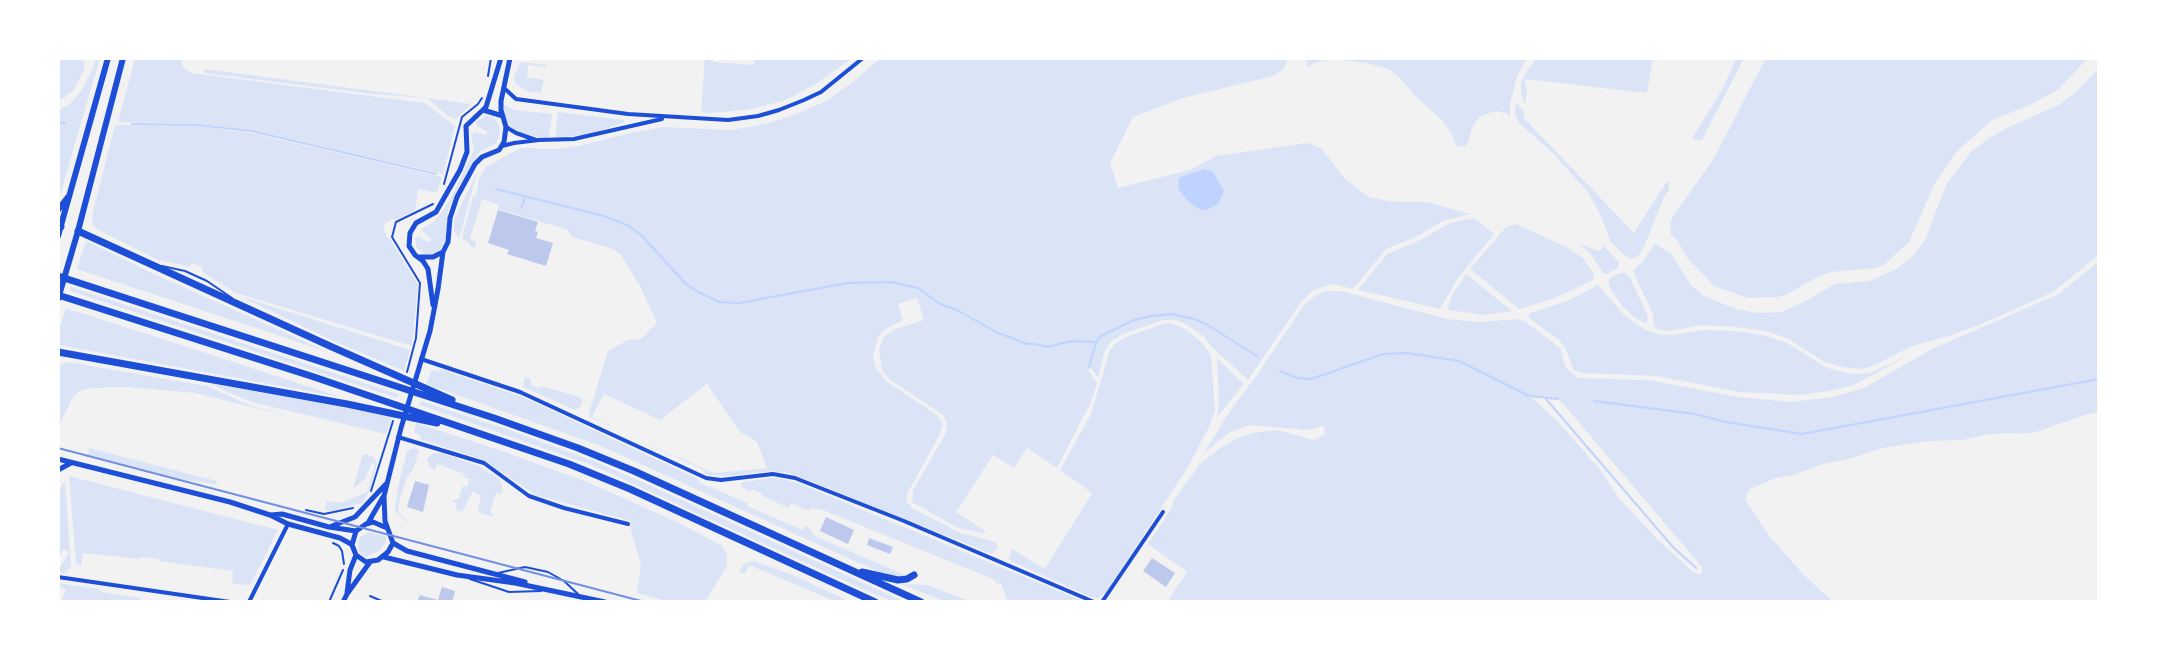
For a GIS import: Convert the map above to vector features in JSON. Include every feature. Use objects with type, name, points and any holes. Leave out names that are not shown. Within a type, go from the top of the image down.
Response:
[{"type":"main road","points":[[58,236],[108,58]]},
{"type":"main road","points":[[123,58],[58,297],[539,453],[630,489],[875,602]]},
{"type":"main road","points":[[58,210],[70,194]]},
{"type":"main road","points":[[60,226],[78,231],[494,418]]},
{"type":"main road","points":[[58,276],[578,448],[921,602]]},
{"type":"main road","points":[[58,352],[347,404],[471,430]]},
{"type":"main road","points":[[58,358],[75,356]]},
{"type":"main road","points":[[843,568],[898,580],[914,575]]},
{"type":"street","points":[[434,310],[428,269],[409,246],[410,233],[416,223],[433,215],[440,206],[465,157],[466,126],[483,110],[490,97],[501,58]]},
{"type":"street","points":[[510,58],[501,110],[506,136],[502,146],[482,157],[471,171],[451,213],[434,310],[386,483],[385,521],[393,543],[407,551],[553,590]]},
{"type":"street","points":[[503,86],[516,99],[668,118],[728,120],[779,110],[821,92],[863,58]]},
{"type":"street","points":[[483,110],[503,117]]},
{"type":"street","points":[[502,146],[574,139],[668,118]]},
{"type":"street","points":[[506,127],[539,140]]},
{"type":"street","points":[[419,257],[433,257],[443,252]]},
{"type":"street","points":[[420,362],[520,392],[706,478],[721,480],[773,474],[795,478],[1094,602]]},
{"type":"street","points":[[398,437],[484,463],[529,496],[628,524]]},
{"type":"street","points":[[58,459],[270,515],[287,526],[340,538],[352,545]]},
{"type":"street","points":[[58,470],[71,463]]},
{"type":"street","points":[[329,527],[355,517],[386,483]]},
{"type":"street","points":[[370,562],[360,559],[352,545],[356,531],[368,523],[384,496]]},
{"type":"street","points":[[1102,602],[1163,512]]},
{"type":"street","points":[[270,515],[282,514],[356,531]]},
{"type":"street","points":[[368,523],[387,528]]},
{"type":"street","points":[[249,602],[287,526]]},
{"type":"street","points":[[384,557],[393,543]]},
{"type":"street","points":[[347,594],[350,570],[356,555]]},
{"type":"street","points":[[343,602],[370,562],[384,557],[457,575],[553,590],[605,602]]},
{"type":"street","points":[[58,577],[230,602]]},
{"type":"lane","points":[[496,573],[525,567],[548,572],[579,595]]},
{"type":"lane","points":[[457,575],[509,592],[553,590]]},
{"type":"lane","points":[[370,596],[384,602]]},
{"type":"path","points":[[487,85],[491,58]]},
{"type":"path","points":[[441,191],[462,117],[484,95]]},
{"type":"path","points":[[410,363],[416,338],[420,283],[392,237],[396,222],[425,209],[437,199]]},
{"type":"path","points":[[370,493],[391,426]]},
{"type":"path","points":[[306,510],[324,514],[354,508]]},
{"type":"path","points":[[329,602],[344,567],[342,551],[331,542]]},
{"type":"shaded area","points":[[58,58],[82,58],[85,62],[74,90],[58,102]]},
{"type":"shaded area","points":[[93,58],[100,58],[58,202],[58,111],[71,103],[82,90],[95,63]]},
{"type":"shaded area","points":[[135,58],[180,58],[183,67],[191,73],[425,103],[455,126],[443,174],[251,130],[198,124],[118,122]]},
{"type":"shaded area","points":[[705,58],[714,58],[713,62],[754,65],[754,58],[852,58],[816,84],[783,101],[746,110],[709,113],[701,112]]},
{"type":"shaded area","points":[[880,58],[1289,58],[1282,70],[1273,76],[1183,98],[1133,117],[1110,163],[1118,188],[1190,170],[1216,156],[1307,143],[1321,148],[1345,179],[1369,197],[1427,202],[1470,214],[1443,221],[1416,237],[1386,249],[1353,289],[1333,284],[1314,290],[1301,302],[1248,380],[1203,336],[1176,320],[1163,320],[1123,334],[1110,342],[1098,378],[1089,365],[1088,370],[1097,383],[1091,402],[1057,468],[1027,448],[1014,468],[993,455],[956,512],[984,533],[958,528],[912,502],[913,490],[945,435],[947,423],[943,415],[889,379],[882,370],[879,350],[883,338],[893,330],[924,320],[917,298],[898,304],[903,320],[884,330],[878,337],[873,357],[876,368],[886,381],[937,415],[943,424],[906,501],[912,508],[960,533],[996,542],[998,547],[992,554],[790,473],[771,471],[709,475],[634,438],[714,473],[767,468],[757,442],[740,432],[707,384],[660,420],[604,394],[592,417],[624,432],[590,417],[608,351],[628,340],[641,339],[657,323],[621,255],[613,249],[572,237],[568,230],[498,209],[499,205],[482,199],[470,239],[475,241],[476,246],[470,246],[462,238],[473,196],[476,196],[479,178],[485,168],[520,148],[560,149],[664,127],[731,130],[766,124],[826,101]]},
{"type":"shaded area","points":[[1306,58],[1527,58],[1517,76],[1510,118],[1508,114],[1495,111],[1479,117],[1468,143],[1460,147],[1442,120],[1389,69],[1334,59],[1314,63],[1308,68]]},
{"type":"shaded area","points":[[1537,58],[1653,58],[1647,93],[1524,79],[1527,91],[1525,105],[1521,82]]},
{"type":"shaded area","points":[[1736,58],[1744,58],[1702,140],[1692,138],[1723,88]]},
{"type":"shaded area","points":[[1766,58],[2088,58],[2059,89],[1992,120],[1957,151],[1935,183],[1909,242],[1885,264],[1876,268],[1821,275],[1786,295],[1748,298],[1714,286],[1688,259],[1671,235],[1670,223],[1713,160]]},
{"type":"shaded area","points":[[521,62],[546,65],[528,65],[527,77],[544,80],[541,93],[527,91],[516,84],[514,77]]},
{"type":"shaded area","points":[[2099,68],[2099,255],[2053,292],[1979,325],[1912,346],[1863,369],[1824,362],[1789,339],[1766,331],[1702,325],[1670,331],[1654,326],[1653,314],[1634,270],[1655,243],[1672,255],[1691,285],[1704,296],[1736,309],[1758,313],[1781,312],[1835,284],[1870,281],[1898,268],[1913,256],[1925,240],[1947,183],[1971,152],[2011,126],[2059,105]]},
{"type":"shaded area","points":[[204,69],[427,98],[204,73]]},
{"type":"shaded area","points":[[427,98],[471,104],[456,119]]},
{"type":"shaded area","points":[[1518,104],[1524,112],[1523,117],[1634,233],[1669,182],[1669,190],[1638,256],[1631,259],[1625,256],[1611,242],[1587,191],[1552,152],[1519,123],[1515,114],[1515,105]]},
{"type":"shaded area","points":[[504,105],[515,110],[552,114],[549,138],[514,131],[509,126]]},
{"type":"shaded area","points":[[558,112],[624,120],[624,123],[589,134],[555,138]]},
{"type":"shaded area","points":[[487,115],[499,124],[498,139],[495,144],[479,152],[460,184],[448,210],[446,239],[441,249],[425,254],[417,248],[415,239],[418,236],[431,241],[422,228],[434,222],[449,202],[474,149],[471,135],[475,132],[486,135],[487,132],[476,125]]},
{"type":"shaded area","points":[[115,125],[198,126],[251,133],[442,177],[437,193],[418,189],[415,210],[386,222],[383,231],[418,285],[412,346],[236,293],[202,272],[203,268],[198,265],[192,263],[190,267],[158,260],[98,230],[93,225],[92,215]]},
{"type":"shaded area","points":[[478,170],[459,239],[454,231],[454,220]]},
{"type":"shaded area","points":[[1474,218],[1494,234],[1458,278],[1440,309],[1358,290],[1387,254],[1450,223]]},
{"type":"shaded area","points":[[1516,224],[1583,258],[1594,274],[1593,280],[1553,299],[1519,309],[1470,269],[1506,227]]},
{"type":"shaded area","points":[[86,241],[152,273],[328,352],[77,269]]},
{"type":"shaded area","points":[[1578,243],[1598,251],[1603,245],[1619,262],[1618,268],[1603,273],[1590,253]]},
{"type":"shaded area","points":[[2099,261],[2099,412],[2033,433],[1989,434],[1963,440],[1883,448],[1776,478],[1750,489],[1745,499],[1770,537],[1833,602],[1167,602],[1187,572],[1148,544],[1173,501],[1200,464],[1223,446],[1252,433],[1277,430],[1314,440],[1325,434],[1321,426],[1309,430],[1249,425],[1229,433],[1203,454],[1304,305],[1326,291],[1341,291],[1447,319],[1479,322],[1517,319],[1526,322],[1560,348],[1566,368],[1578,378],[1649,380],[1738,397],[1790,402],[1833,397],[1864,388],[1934,348],[2059,294]],"holes":[[[1531,397],[1559,399],[1702,567],[1700,575],[1658,540],[1617,496],[1603,473],[1558,422]]]},
{"type":"shaded area","points":[[1620,273],[1630,278],[1647,314],[1646,324],[1623,307],[1610,288],[1610,278]]},
{"type":"shaded area","points":[[1466,274],[1512,311],[1484,315],[1449,310],[1452,295]]},
{"type":"shaded area","points":[[1598,285],[1625,316],[1657,334],[1703,330],[1763,335],[1787,343],[1827,368],[1850,374],[1870,373],[1909,355],[1854,385],[1800,395],[1739,392],[1657,376],[1580,373],[1573,369],[1559,340],[1530,319],[1528,314],[1567,301]]},
{"type":"shaded area","points":[[71,287],[398,394],[397,398],[70,291]]},
{"type":"shaded area","points":[[239,296],[410,350],[404,371],[338,343]]},
{"type":"shaded area","points":[[66,308],[340,397],[58,345],[58,333]]},
{"type":"shaded area","points":[[1166,323],[1187,330],[1211,355],[1215,410],[1188,467],[1106,592],[1098,598],[1091,597],[1009,559],[1012,549],[1045,569],[1092,493],[1060,470],[1091,414],[1110,350],[1126,337]]},
{"type":"shaded area","points":[[1217,358],[1244,384],[1217,417],[1219,402]]},
{"type":"shaded area","points":[[68,362],[207,386],[249,405],[296,418],[195,393],[128,387],[90,388],[73,397],[58,427],[58,365]]},
{"type":"shaded area","points":[[440,369],[523,397],[748,503],[747,506],[803,530],[806,525],[815,536],[905,575],[881,573],[601,446],[426,384],[432,370],[439,372]]},
{"type":"shaded area","points":[[525,377],[531,379],[531,385],[539,388],[580,397],[583,400],[581,406],[575,410],[523,387]]},
{"type":"shaded area","points":[[211,384],[392,417],[386,434],[260,404]]},
{"type":"shaded area","points":[[421,401],[596,462],[905,602],[894,602],[860,588],[594,466],[420,405]]},
{"type":"shaded area","points":[[416,423],[587,482],[677,522],[721,545],[727,554],[727,566],[705,602],[670,602],[637,593],[641,566],[631,521],[536,495],[484,460],[420,439],[421,436],[414,432]]},
{"type":"shaded area","points":[[89,448],[217,481],[216,484],[185,480],[88,455]]},
{"type":"shaded area","points":[[413,448],[419,450],[398,507],[399,514],[407,522],[395,511],[407,451]]},
{"type":"shaded area","points":[[433,453],[479,466],[499,479],[502,494],[496,493],[490,513],[495,515],[479,513],[481,496],[473,491],[462,512],[455,509],[457,504],[452,501],[459,498],[462,487],[468,486],[469,478],[437,464],[435,470],[430,468],[427,459]]},
{"type":"shaded area","points":[[365,454],[374,457],[377,464],[365,500],[332,511],[325,510],[327,501],[340,503],[367,492],[375,464],[372,463],[365,479],[353,489]]},
{"type":"shaded area","points":[[69,476],[278,530],[250,585],[232,584],[233,571],[159,559],[83,553],[81,566],[76,564]]},
{"type":"shaded area","points":[[771,478],[800,484],[1085,602],[1003,602],[1007,599],[1001,583],[997,584],[993,579],[823,510],[811,508],[809,511],[791,503],[789,508],[740,486],[742,482]]},
{"type":"shaded area","points":[[65,480],[71,567],[65,573],[58,572],[69,552],[64,549],[58,559],[58,493]]},
{"type":"shaded area","points":[[369,532],[386,536],[386,542],[379,551],[365,557],[359,552],[358,544],[360,537]]},
{"type":"shaded area","points":[[754,561],[851,602],[837,602],[749,565],[745,574],[739,572],[744,564]]},
{"type":"shaded area","points":[[58,583],[141,598],[140,602],[61,602],[66,590]]},
{"type":"shaded area","points":[[901,584],[927,585],[972,602],[946,602]]},
{"type":"water","points":[[1204,169],[1213,172],[1224,191],[1218,204],[1201,210],[1178,189],[1179,178]]},
{"type":"building","points":[[498,210],[538,222],[536,238],[553,243],[546,266],[507,254],[509,250],[488,243]]},
{"type":"building","points":[[415,481],[429,485],[423,512],[407,507]]},
{"type":"building","points":[[826,517],[854,530],[848,544],[820,531]]},
{"type":"building","points":[[869,538],[893,547],[890,554],[867,545]]},
{"type":"building","points":[[1152,558],[1175,573],[1166,587],[1143,571]]},
{"type":"building","points":[[442,587],[455,591],[452,602],[417,602],[420,595],[438,600]]},
{"type":"waterway","points":[[58,123],[65,123]]},
{"type":"waterway","points":[[132,124],[197,125],[251,131],[436,174]]},
{"type":"waterway","points":[[496,189],[604,216],[629,226],[686,284],[719,302],[739,303],[848,283],[891,282],[918,288],[940,304],[1027,344],[1047,347],[1071,341],[1096,342],[1101,336],[1134,320],[1172,314],[1206,324],[1257,356]]},
{"type":"waterway","points":[[521,208],[525,198]]},
{"type":"waterway","points":[[1089,368],[1096,342]]},
{"type":"waterway","points":[[1280,371],[1297,378],[1311,379],[1383,354],[1407,353],[1459,361],[1529,396],[1558,399]]},
{"type":"waterway","points":[[1594,401],[1695,414],[1802,434],[2099,379]]},
{"type":"waterway","points":[[1546,399],[1672,546],[1696,568]]},
{"type":"tram line","points":[[58,448],[645,602]]}]
